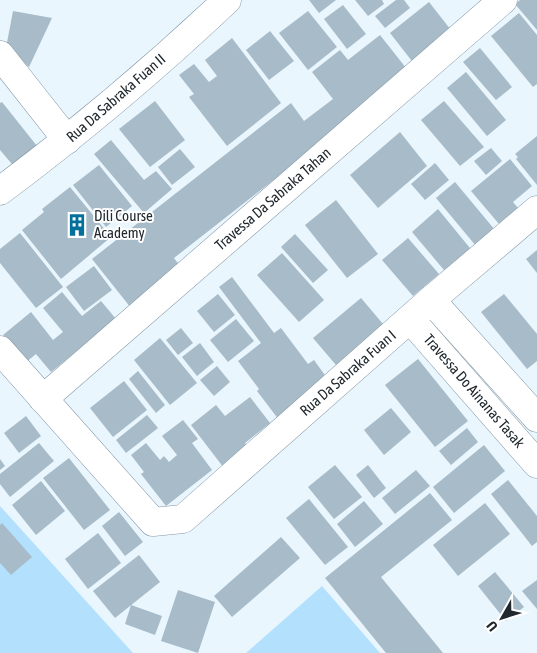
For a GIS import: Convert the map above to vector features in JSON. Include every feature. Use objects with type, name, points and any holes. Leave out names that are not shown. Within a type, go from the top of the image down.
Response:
[{"type":"street","name":"Rua Da Sabraka Fuan II","points":[[0,191],[67,140],[199,27],[227,0]]},
{"type":"street","name":"Travessa Da Sabraka Tahan","points":[[43,399],[503,0]]},
{"type":"street","points":[[0,55],[67,140]]},
{"type":"street","name":"Rua Da Sabraka Fuan I","points":[[43,399],[153,522],[183,519],[410,318],[537,210]]},
{"type":"street","name":"Travessa Do Ainanas Tasak","points":[[431,300],[537,418]]},
{"type":"street","name":"Travessa Do Ainanas Tasak","points":[[410,318],[537,464]]},
{"type":"street","points":[[0,350],[43,399]]},
{"type":"shaded area","points":[[0,506],[133,653],[0,653]]},
{"type":"shaded area","points":[[322,586],[380,653],[246,653]]},
{"type":"building","points":[[309,0],[336,0],[319,13]]},
{"type":"building","points":[[355,0],[382,0],[384,4],[368,16]]},
{"type":"building","points":[[396,0],[404,0],[410,8],[385,28],[375,16]]},
{"type":"building","points":[[520,0],[537,0],[537,30],[515,4]]},
{"type":"building","points":[[429,2],[454,34],[415,65],[390,33]]},
{"type":"building","points":[[343,5],[366,34],[347,49],[324,19]]},
{"type":"building","points":[[13,11],[52,18],[29,67],[6,48]]},
{"type":"building","points":[[308,11],[337,47],[308,70],[279,33]]},
{"type":"building","points":[[519,13],[537,35],[537,84],[533,87],[491,36]]},
{"type":"building","points":[[270,31],[294,61],[269,80],[246,50]]},
{"type":"building","points":[[380,35],[410,73],[174,258],[180,266],[135,313],[92,259],[291,103],[304,121],[333,99],[312,72],[340,50],[348,60]]},
{"type":"building","points":[[232,38],[281,103],[227,146],[189,97],[194,94],[179,75],[194,64],[209,82],[217,76],[205,60]]},
{"type":"building","points":[[480,48],[512,87],[496,100],[463,62]]},
{"type":"building","points":[[466,72],[506,120],[487,136],[447,88]]},
{"type":"building","points":[[155,101],[185,140],[150,167],[119,129]]},
{"type":"building","points":[[444,101],[484,147],[460,166],[421,120]]},
{"type":"building","points":[[2,102],[41,151],[17,170],[0,150],[0,103]]},
{"type":"building","points":[[400,132],[427,166],[378,208],[350,175]]},
{"type":"building","points":[[537,136],[537,185],[516,159],[518,157],[515,154]]},
{"type":"building","points":[[111,140],[144,180],[156,171],[172,189],[144,213],[94,154]]},
{"type":"building","points":[[491,148],[502,161],[486,175],[474,161]]},
{"type":"building","points":[[180,149],[195,167],[172,185],[158,167]]},
{"type":"building","points":[[510,159],[532,186],[513,202],[524,215],[505,231],[471,191]]},
{"type":"building","points":[[435,163],[449,180],[425,200],[411,184]]},
{"type":"building","points":[[99,165],[132,206],[106,227],[73,185]]},
{"type":"building","points":[[455,182],[500,236],[481,252],[436,198]]},
{"type":"building","points":[[70,187],[111,237],[61,279],[22,230],[44,212],[42,209]]},
{"type":"building","points":[[336,200],[378,254],[347,278],[305,225]]},
{"type":"building","points":[[438,209],[474,253],[463,262],[459,258],[444,270],[412,232]]},
{"type":"building","points":[[20,233],[63,287],[36,308],[0,263],[0,249]]},
{"type":"building","points":[[295,234],[328,270],[313,283],[281,247]]},
{"type":"building","points":[[408,238],[439,274],[413,296],[382,260]]},
{"type":"building","points":[[537,250],[537,273],[526,259]]},
{"type":"building","points":[[282,253],[324,300],[299,322],[257,275]]},
{"type":"building","points":[[94,266],[112,290],[84,311],[66,287]]},
{"type":"building","points":[[232,277],[274,333],[281,328],[308,364],[314,360],[327,378],[279,420],[257,391],[259,389],[238,361],[261,343],[219,287]]},
{"type":"building","points":[[62,292],[82,316],[101,301],[116,319],[51,372],[36,354],[25,363],[3,335],[31,312],[53,340],[63,332],[43,308]]},
{"type":"building","points":[[218,294],[235,315],[214,332],[197,311]]},
{"type":"building","points":[[504,294],[537,334],[537,361],[527,369],[481,312]]},
{"type":"building","points":[[361,298],[383,324],[336,365],[313,338]]},
{"type":"building","points":[[236,319],[254,341],[228,362],[210,340]]},
{"type":"building","points":[[181,328],[193,343],[178,355],[166,340]]},
{"type":"building","points":[[160,338],[197,383],[170,405],[134,360]]},
{"type":"building","points":[[200,343],[214,362],[197,376],[182,357]]},
{"type":"building","points":[[418,359],[468,421],[435,447],[385,385]]},
{"type":"building","points":[[217,366],[230,382],[214,396],[200,380]]},
{"type":"building","points":[[138,371],[165,405],[156,413],[129,379]]},
{"type":"building","points":[[124,381],[147,410],[113,437],[90,408]]},
{"type":"building","points":[[250,397],[270,423],[245,443],[252,452],[227,472],[191,425],[216,405],[225,416]]},
{"type":"building","points":[[391,408],[411,432],[384,455],[364,430]]},
{"type":"building","points":[[147,415],[158,428],[126,453],[116,440]]},
{"type":"building","points":[[26,416],[41,436],[19,453],[4,433]]},
{"type":"building","points":[[183,420],[198,439],[192,443],[212,470],[166,506],[141,474],[144,472],[131,455],[146,443],[160,460],[164,456],[169,462],[177,455],[162,436]]},
{"type":"building","points":[[467,428],[478,442],[451,465],[439,451]]},
{"type":"building","points":[[39,443],[54,461],[10,497],[0,484],[0,474]]},
{"type":"building","points":[[484,445],[505,471],[454,513],[433,487]]},
{"type":"building","points":[[69,458],[110,510],[84,530],[43,478]]},
{"type":"building","points":[[0,459],[5,466],[0,470]]},
{"type":"building","points":[[335,465],[362,497],[334,519],[308,487]]},
{"type":"building","points":[[368,465],[386,488],[374,498],[356,475]]},
{"type":"building","points":[[416,470],[430,486],[395,514],[382,498]]},
{"type":"building","points":[[508,480],[537,516],[537,542],[532,546],[491,494]]},
{"type":"building","points":[[41,481],[65,511],[36,535],[12,505]]},
{"type":"building","points":[[430,493],[452,520],[381,577],[443,653],[386,653],[325,578]]},
{"type":"building","points":[[309,499],[348,547],[325,565],[286,518]]},
{"type":"building","points":[[364,501],[383,524],[355,547],[337,524]]},
{"type":"building","points":[[485,503],[510,534],[458,576],[433,545]]},
{"type":"building","points":[[119,512],[143,542],[125,556],[102,526]]},
{"type":"building","points":[[2,523],[32,557],[11,575],[0,563],[0,525]]},
{"type":"building","points":[[98,533],[121,563],[88,589],[65,559]]},
{"type":"building","points":[[281,537],[300,558],[232,617],[214,596]]},
{"type":"building","points":[[139,555],[160,582],[115,618],[93,591]]},
{"type":"building","points":[[495,572],[524,607],[506,621],[478,586]]},
{"type":"building","points":[[537,580],[537,609],[522,591]]},
{"type":"building","points":[[178,590],[215,602],[198,653],[161,641]]},
{"type":"building","points":[[131,605],[162,616],[155,635],[125,624]]},
{"type":"place","name":"Dili Course Academy","points":[[77,225]]}]
